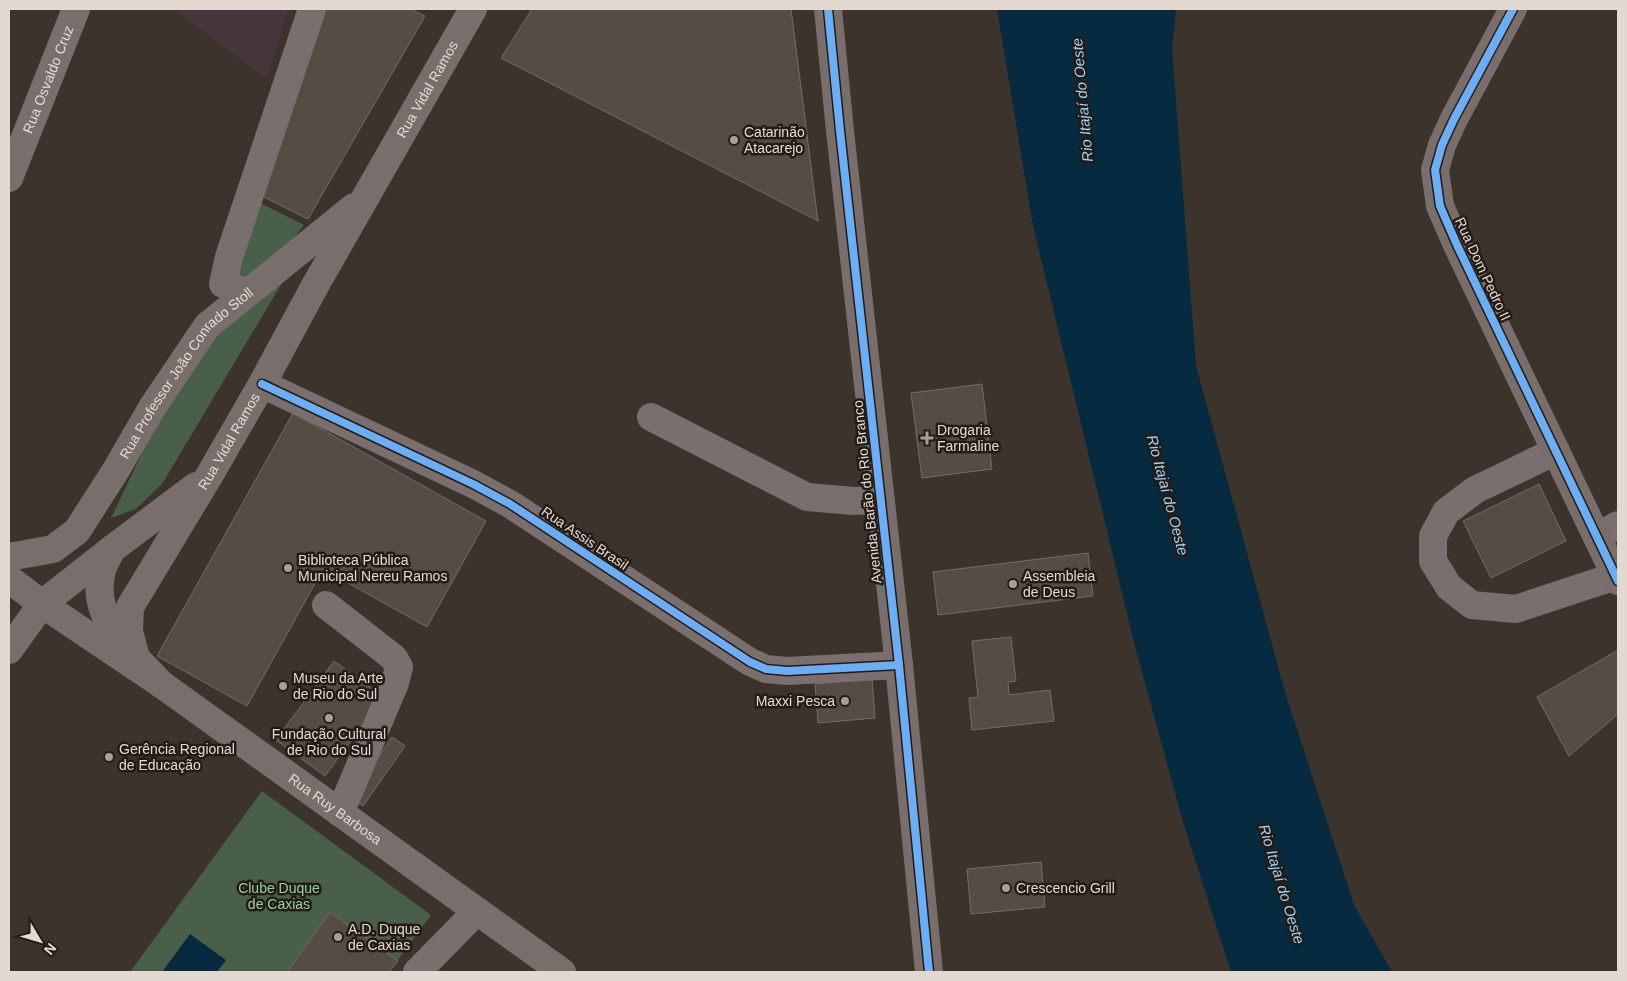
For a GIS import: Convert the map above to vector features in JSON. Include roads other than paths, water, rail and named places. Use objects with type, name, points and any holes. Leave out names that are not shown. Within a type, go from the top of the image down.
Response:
[{"type":"main road","name":"Rua Vidal Ramos","points":[[162,684],[136,658],[128,631],[130,607],[262,384],[316,284],[473,9]]},
{"type":"main road","name":"Avenida Barão do Rio Branco","points":[[828,9],[929,972]]},
{"type":"main road","name":"Rua Dom Pedro II","points":[[1513,9],[1442,144],[1435,170],[1440,206],[1556,451],[1608,531]]},
{"type":"main road","name":"Rua Vidal Ramos","points":[[247,292],[367,197]]},
{"type":"main road","name":"Rua Professor João Conrado Stoll","points":[[9,557],[53,549],[77,531],[116,470],[153,406],[207,326],[247,292]]},
{"type":"main road","points":[[9,650],[42,604],[209,476]]},
{"type":"main road","points":[[1608,531],[1617,578]]},
{"type":"main road","points":[[112,549],[101,573],[99,592],[103,609],[114,632],[136,658]]},
{"type":"main road","name":"Rua Ruy Barbosa","points":[[9,579],[42,604],[162,684],[562,972]]},
{"type":"street","name":"Rua Osvaldo Cruz","points":[[9,178],[76,9]]},
{"type":"street","name":"Rua Professor João Conrado Stoll","points":[[247,292],[223,284],[229,257],[312,9]]},
{"type":"street","name":"Rua Assis Brasil","points":[[262,384],[464,480],[510,504],[750,662],[766,669],[787,671],[898,665]]},
{"type":"street","points":[[651,417],[807,497],[854,501],[880,500]]},
{"type":"street","points":[[1556,451],[1475,490],[1446,512],[1433,536],[1433,561],[1449,587],[1472,604],[1516,609],[1617,578]]},
{"type":"street","points":[[326,604],[394,658],[399,667],[395,683],[340,813]]},
{"type":"street","points":[[417,972],[477,911]]},
{"type":"water","name":"Rio Itajaí do Oeste","points":[[997,9],[1176,9],[1172,49],[1196,366],[1285,692],[1354,905],[1392,972],[1231,972],[1183,822],[1135,646],[1033,226]]},
{"type":"water","points":[[190,934],[226,960],[217,972],[162,972]]},
{"type":"place","name":"Catarinão Atacarejo","points":[[734,140]]},
{"type":"place","name":"Drogaria Farmaline","points":[[927,438]]},
{"type":"place","name":"Biblioteca Pública Municipal Nereu Ramos","points":[[288,568]]},
{"type":"place","name":"Assembleia de Deus","points":[[1013,584]]},
{"type":"place","name":"Museu da Arte de Rio do Sul","points":[[283,686]]},
{"type":"place","name":"Maxxi Pesca","points":[[845,701]]},
{"type":"place","name":"Fundação Cultural de Rio do Sul","points":[[329,718]]},
{"type":"place","name":"Gerência Regional de Educação","points":[[109,757]]},
{"type":"place","name":"Crescencio Grill","points":[[1006,888]]},
{"type":"place","name":"A.D. Duque de Caxias","points":[[338,937]]},
{"type":"park label","name":"Clube Duque de Caxias","points":[[279,896]]}]
